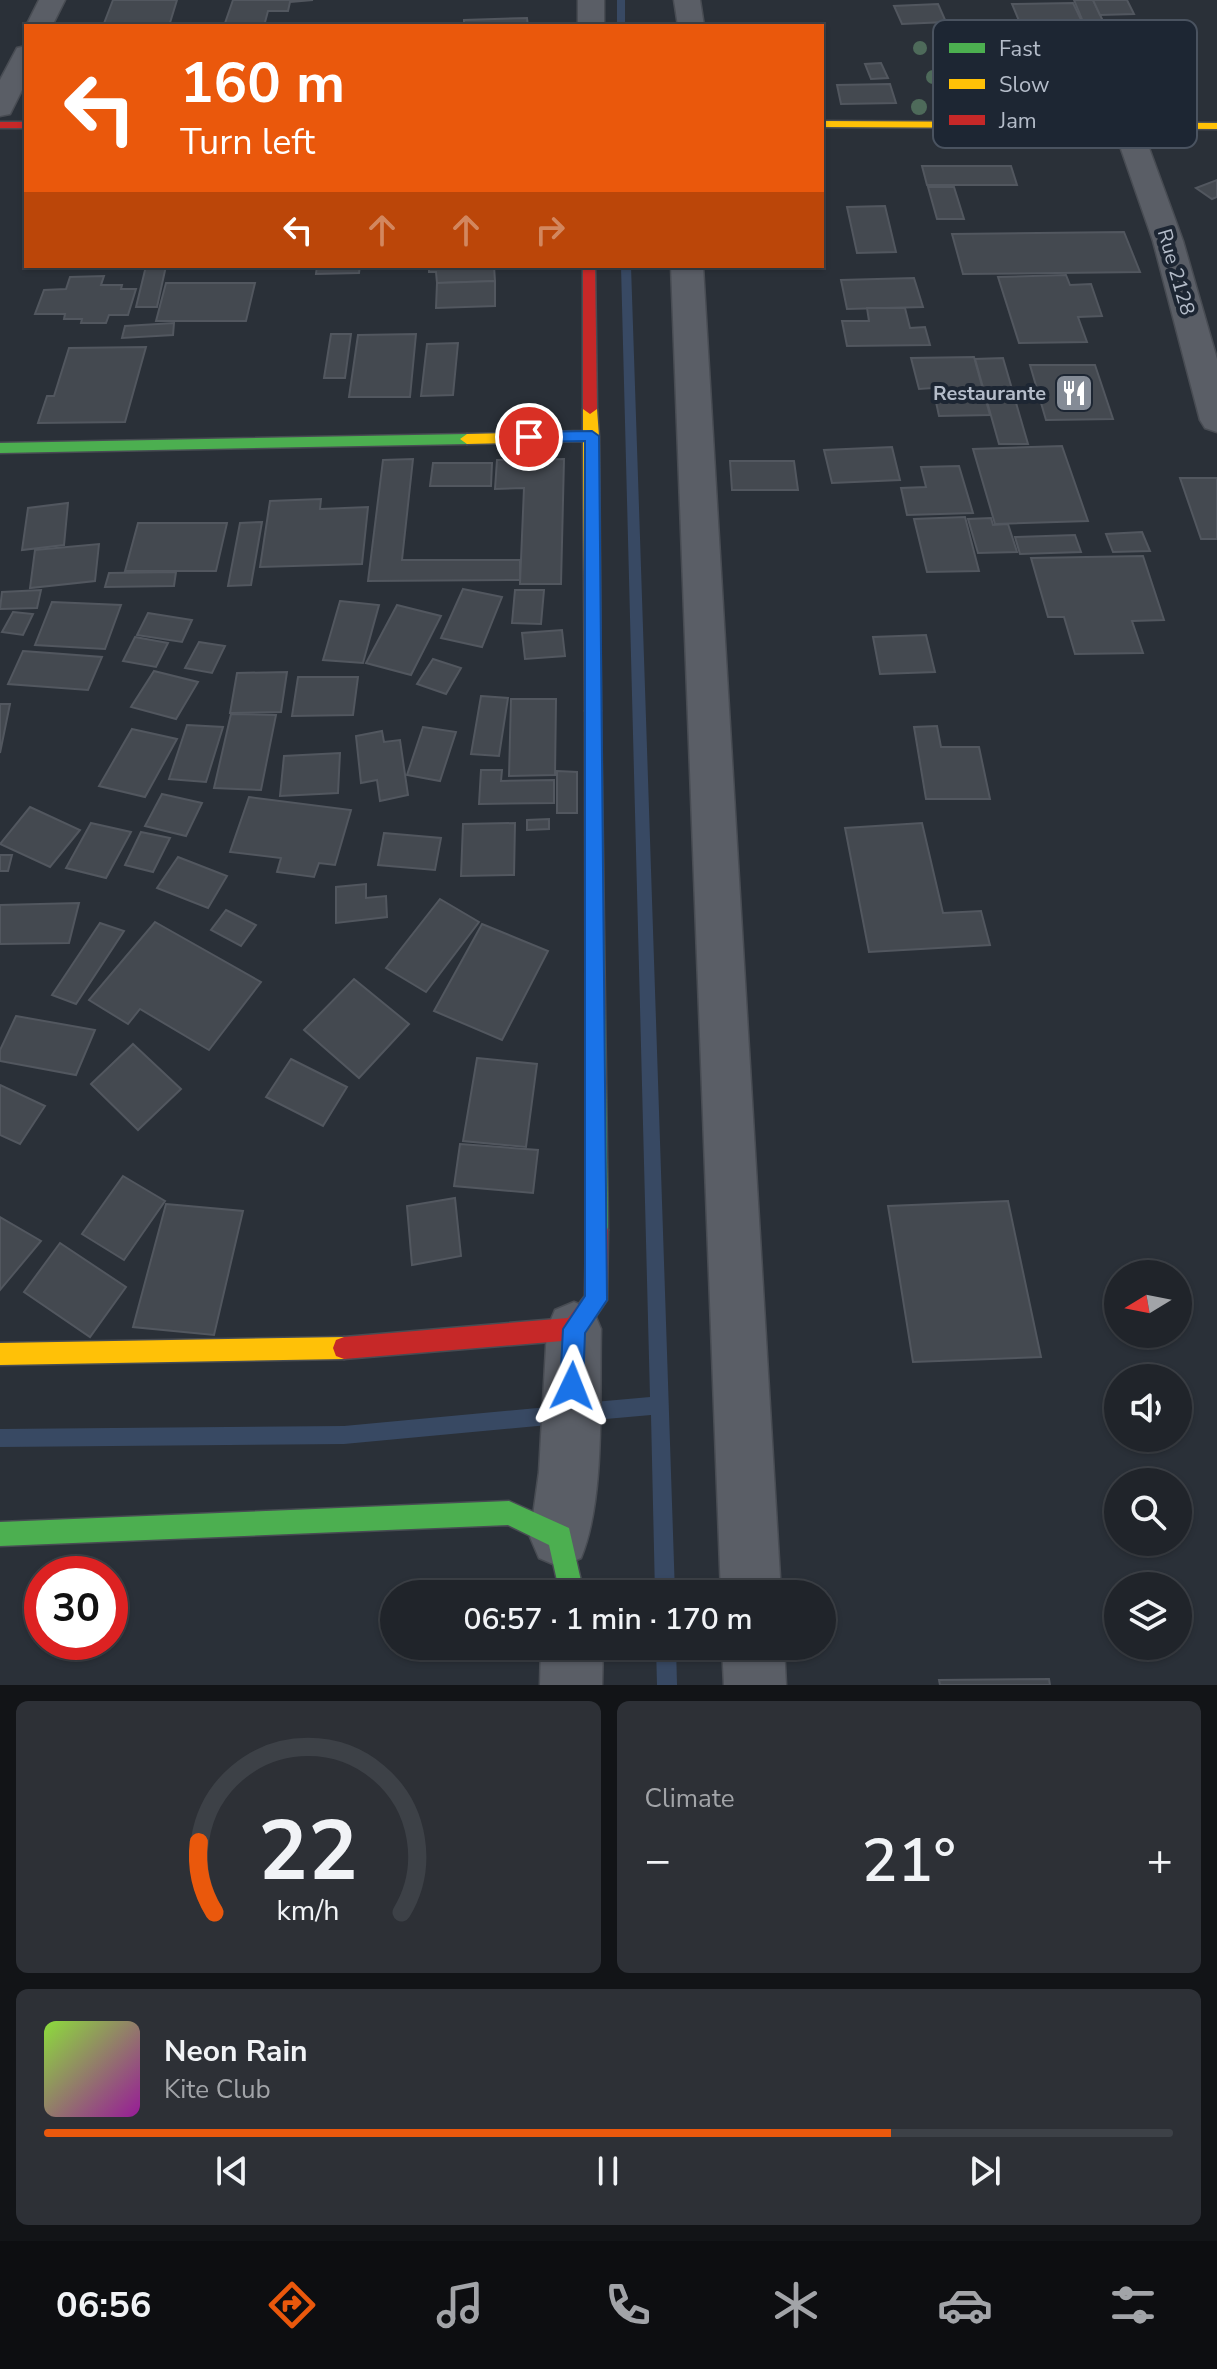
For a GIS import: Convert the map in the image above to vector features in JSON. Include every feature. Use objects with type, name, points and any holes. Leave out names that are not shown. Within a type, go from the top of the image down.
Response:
[{"type":"street","points":[[40,24],[52,0]]},
{"type":"street","points":[[591,0],[591,24]]},
{"type":"street","points":[[687,0],[691,24]]},
{"type":"street","points":[[0,108],[24,58]]},
{"type":"street","points":[[824,124],[933,125]]},
{"type":"street","points":[[0,125],[24,125]]},
{"type":"street","name":"Rue 2128","points":[[1135,148],[1168,241],[1217,420]]},
{"type":"street","points":[[569,1580],[560,1537],[568,1472],[574,1329],[596,1300],[597,1270],[589,268]]},
{"type":"street","points":[[687,268],[750,1580]]},
{"type":"street","points":[[0,448],[592,436]]},
{"type":"street","points":[[0,1354],[356,1348],[574,1329]]},
{"type":"street","points":[[0,1534],[509,1513],[560,1537]]},
{"type":"street","points":[[571,1685],[572,1660]]},
{"type":"street","points":[[754,1660],[755,1685]]},
{"type":"building","points":[[113,0],[177,0],[170,24],[104,24]]},
{"type":"building","points":[[233,0],[313,0],[290,2],[288,11],[268,11],[265,24],[225,24]]},
{"type":"building","points":[[1074,0],[1093,0],[1103,20],[1082,20]]},
{"type":"building","points":[[1093,0],[1127,0],[1134,14],[1100,15]]},
{"type":"building","points":[[1073,3],[1081,20],[1019,20],[1012,4]]},
{"type":"building","points":[[938,4],[945,20],[902,24],[894,6]]},
{"type":"building","points":[[527,18],[528,24],[464,24],[464,20]]},
{"type":"building","points":[[881,63],[888,78],[871,79],[865,64]]},
{"type":"building","points":[[890,84],[896,103],[841,104],[837,85]]},
{"type":"building","points":[[922,166],[1011,166],[1017,185],[927,185]]},
{"type":"building","points":[[1217,180],[1217,197],[1212,199],[1196,188]]},
{"type":"building","points":[[928,187],[954,187],[964,219],[937,219]]},
{"type":"building","points":[[885,206],[896,252],[857,253],[847,207]]},
{"type":"building","points":[[1124,232],[1140,272],[963,274],[952,234]]},
{"type":"building","points":[[146,268],[166,268],[157,307],[136,307]]},
{"type":"building","points":[[317,268],[360,268],[359,273],[316,274]]},
{"type":"building","points":[[429,268],[494,268],[495,281],[437,283],[436,272],[429,272]]},
{"type":"building","points":[[1066,275],[1070,285],[1091,284],[1102,316],[1078,317],[1087,342],[1019,343],[998,277]]},
{"type":"building","points":[[104,276],[101,285],[136,289],[128,315],[109,315],[106,323],[81,323],[82,319],[64,319],[65,314],[35,314],[44,290],[66,289],[70,277]]},
{"type":"building","points":[[914,278],[923,307],[847,309],[841,280]]},
{"type":"building","points":[[495,281],[495,306],[436,308],[437,283]]},
{"type":"building","points":[[166,283],[255,283],[246,321],[156,321]]},
{"type":"building","points":[[867,308],[905,308],[910,328],[925,327],[930,345],[847,346],[842,321],[869,321]]},
{"type":"building","points":[[174,323],[173,335],[122,338],[125,326]]},
{"type":"building","points":[[331,334],[351,334],[345,378],[324,378]]},
{"type":"building","points":[[416,334],[410,397],[349,397],[358,335]]},
{"type":"building","points":[[458,343],[453,395],[421,396],[427,344]]},
{"type":"building","points":[[146,347],[125,422],[38,423],[47,396],[54,396],[69,348]]},
{"type":"building","points":[[974,357],[990,415],[939,416],[933,388],[919,389],[911,358]]},
{"type":"building","points":[[1003,358],[1028,444],[999,444],[975,359]]},
{"type":"building","points":[[1030,365],[1095,365],[1113,419],[1046,420]]},
{"type":"building","points":[[1062,446],[1088,521],[995,524],[973,449]]},
{"type":"building","points":[[892,447],[900,480],[832,483],[824,450]]},
{"type":"building","points":[[413,459],[402,560],[520,560],[520,580],[368,581],[383,460]]},
{"type":"building","points":[[564,459],[561,584],[520,584],[524,488],[495,489],[497,460]]},
{"type":"building","points":[[730,461],[794,461],[798,490],[732,490]]},
{"type":"building","points":[[433,463],[492,463],[491,486],[430,486]]},
{"type":"building","points":[[959,466],[973,513],[907,515],[901,488],[926,487],[921,467]]},
{"type":"building","points":[[1180,478],[1217,478],[1217,539],[1201,539]]},
{"type":"building","points":[[321,499],[320,509],[368,507],[362,564],[260,567],[270,501]]},
{"type":"building","points":[[68,503],[64,545],[22,550],[28,508]]},
{"type":"building","points":[[965,517],[979,571],[927,572],[914,519]]},
{"type":"building","points":[[991,518],[993,525],[1008,524],[1017,552],[978,553],[968,519]]},
{"type":"building","points":[[262,522],[251,585],[228,586],[240,523]]},
{"type":"building","points":[[138,523],[227,523],[216,571],[125,571]]},
{"type":"building","points":[[1142,532],[1150,551],[1113,552],[1106,534]]},
{"type":"building","points":[[1075,535],[1081,552],[1020,554],[1015,537]]},
{"type":"building","points":[[99,544],[95,581],[30,588],[35,550]]},
{"type":"building","points":[[1143,556],[1164,620],[1132,621],[1143,653],[1075,654],[1064,617],[1048,617],[1031,558]]},
{"type":"building","points":[[176,572],[174,586],[105,587],[109,573]]},
{"type":"building","points":[[463,589],[502,597],[482,647],[441,638]]},
{"type":"building","points":[[41,590],[37,608],[0,609],[2,592]]},
{"type":"building","points":[[515,590],[544,590],[541,624],[512,623]]},
{"type":"building","points":[[340,601],[379,605],[363,663],[323,660]]},
{"type":"building","points":[[52,602],[121,605],[105,649],[35,645]]},
{"type":"building","points":[[397,605],[441,616],[411,675],[366,663]]},
{"type":"building","points":[[13,612],[33,614],[23,635],[2,632]]},
{"type":"building","points":[[148,613],[192,620],[182,642],[137,635]]},
{"type":"building","points":[[562,630],[565,656],[525,659],[522,633]]},
{"type":"building","points":[[926,635],[935,672],[880,674],[873,637]]},
{"type":"building","points":[[135,637],[168,643],[156,667],[123,661]]},
{"type":"building","points":[[199,642],[225,646],[212,673],[185,668]]},
{"type":"building","points":[[23,651],[102,657],[88,690],[8,684]]},
{"type":"building","points":[[433,659],[461,668],[446,694],[417,684]]},
{"type":"building","points":[[154,671],[198,682],[176,719],[131,707]]},
{"type":"building","points":[[287,672],[281,712],[230,713],[237,673]]},
{"type":"building","points":[[298,677],[358,677],[353,715],[292,716]]},
{"type":"building","points":[[481,696],[508,698],[499,756],[471,754]]},
{"type":"building","points":[[511,699],[556,699],[555,775],[509,776]]},
{"type":"building","points":[[0,704],[10,704],[0,753]]},
{"type":"building","points":[[231,714],[276,715],[261,790],[214,788]]},
{"type":"building","points":[[187,725],[223,727],[206,782],[169,779]]},
{"type":"building","points":[[937,726],[941,747],[979,747],[990,799],[926,799],[914,727]]},
{"type":"building","points":[[423,727],[456,732],[440,781],[407,775]]},
{"type":"building","points":[[132,729],[177,739],[145,797],[99,786]]},
{"type":"building","points":[[382,731],[384,742],[400,740],[408,795],[380,801],[377,780],[361,783],[356,736]]},
{"type":"building","points":[[340,753],[338,793],[280,796],[284,756]]},
{"type":"building","points":[[481,770],[502,770],[501,781],[554,780],[554,803],[479,804]]},
{"type":"building","points":[[557,771],[577,772],[577,813],[557,813]]},
{"type":"building","points":[[162,794],[202,803],[186,836],[145,826]]},
{"type":"building","points":[[249,797],[351,810],[335,865],[319,863],[314,877],[277,872],[281,858],[230,852]]},
{"type":"building","points":[[30,807],[80,830],[50,867],[0,844]]},
{"type":"building","points":[[549,819],[549,829],[527,830],[527,820]]},
{"type":"building","points":[[91,823],[131,832],[106,878],[66,868]]},
{"type":"building","points":[[515,823],[514,875],[461,876],[463,824]]},
{"type":"building","points":[[922,823],[943,913],[981,911],[990,945],[869,952],[845,828]]},
{"type":"building","points":[[141,832],[170,838],[153,872],[125,865]]},
{"type":"building","points":[[384,833],[441,838],[435,870],[378,865]]},
{"type":"building","points":[[0,855],[12,855],[8,871],[0,871]]},
{"type":"building","points":[[178,857],[227,876],[208,908],[157,888]]},
{"type":"building","points":[[366,884],[366,898],[386,896],[387,917],[336,923],[336,887]]},
{"type":"building","points":[[440,899],[479,922],[426,992],[386,968]]},
{"type":"building","points":[[79,903],[69,943],[0,944],[0,905]]},
{"type":"building","points":[[226,910],[256,925],[241,946],[211,930]]},
{"type":"building","points":[[155,922],[261,982],[209,1050],[140,1009],[128,1024],[89,1000]]},
{"type":"building","points":[[100,923],[124,931],[76,1004],[52,995]]},
{"type":"building","points":[[482,924],[548,951],[502,1040],[434,1011]]},
{"type":"building","points":[[354,979],[409,1024],[359,1078],[304,1030]]},
{"type":"building","points":[[16,1016],[95,1030],[76,1075],[0,1061],[0,1050]]},
{"type":"building","points":[[133,1044],[181,1089],[138,1130],[91,1084]]},
{"type":"building","points":[[477,1058],[537,1064],[526,1147],[463,1141]]},
{"type":"building","points":[[291,1059],[347,1087],[323,1126],[266,1097]]},
{"type":"building","points":[[0,1085],[45,1106],[20,1144],[0,1135]]},
{"type":"building","points":[[460,1144],[538,1150],[533,1193],[454,1186]]},
{"type":"building","points":[[123,1176],[165,1201],[124,1260],[82,1234]]},
{"type":"building","points":[[455,1198],[461,1256],[412,1265],[407,1206]]},
{"type":"building","points":[[1008,1201],[1041,1357],[913,1362],[888,1206]]},
{"type":"building","points":[[166,1204],[243,1211],[214,1335],[133,1327]]},
{"type":"building","points":[[0,1217],[41,1241],[0,1290]]},
{"type":"building","points":[[60,1243],[126,1287],[90,1337],[24,1292]]},
{"type":"building","points":[[1049,1679],[1050,1685],[940,1685],[939,1680]]},
{"type":"waterway","points":[[621,0],[621,24]]},
{"type":"waterway","points":[[626,268],[665,1580]]},
{"type":"waterway","points":[[583,1412],[659,1405]]},
{"type":"waterway","points":[[0,1438],[344,1435],[559,1415]]},
{"type":"waterway","points":[[666,1660],[667,1685]]},
{"type":"traffic: fast","points":[[0,448],[467,439]]},
{"type":"traffic: fast","points":[[593,711],[597,1230]]},
{"type":"traffic: fast","points":[[0,1534],[509,1513],[560,1537],[569,1580]]},
{"type":"traffic: slow","points":[[824,124],[933,125]]},
{"type":"traffic: slow","points":[[1197,126],[1217,126]]},
{"type":"traffic: slow","points":[[590,409],[593,711]]},
{"type":"traffic: slow","points":[[467,439],[592,436]]},
{"type":"traffic: slow","points":[[0,1354],[344,1348]]},
{"type":"traffic: jam","points":[[0,125],[24,125]]},
{"type":"traffic: jam","points":[[589,268],[590,409]]},
{"type":"traffic: jam","points":[[344,1348],[574,1329],[596,1300],[597,1230]]},
{"type":"place","name":"Restaurante","points":[[1074,393]]},
{"type":"route","points":[[529,437],[592,436],[598,1196],[596,1300],[574,1329],[572,1386]]}]
